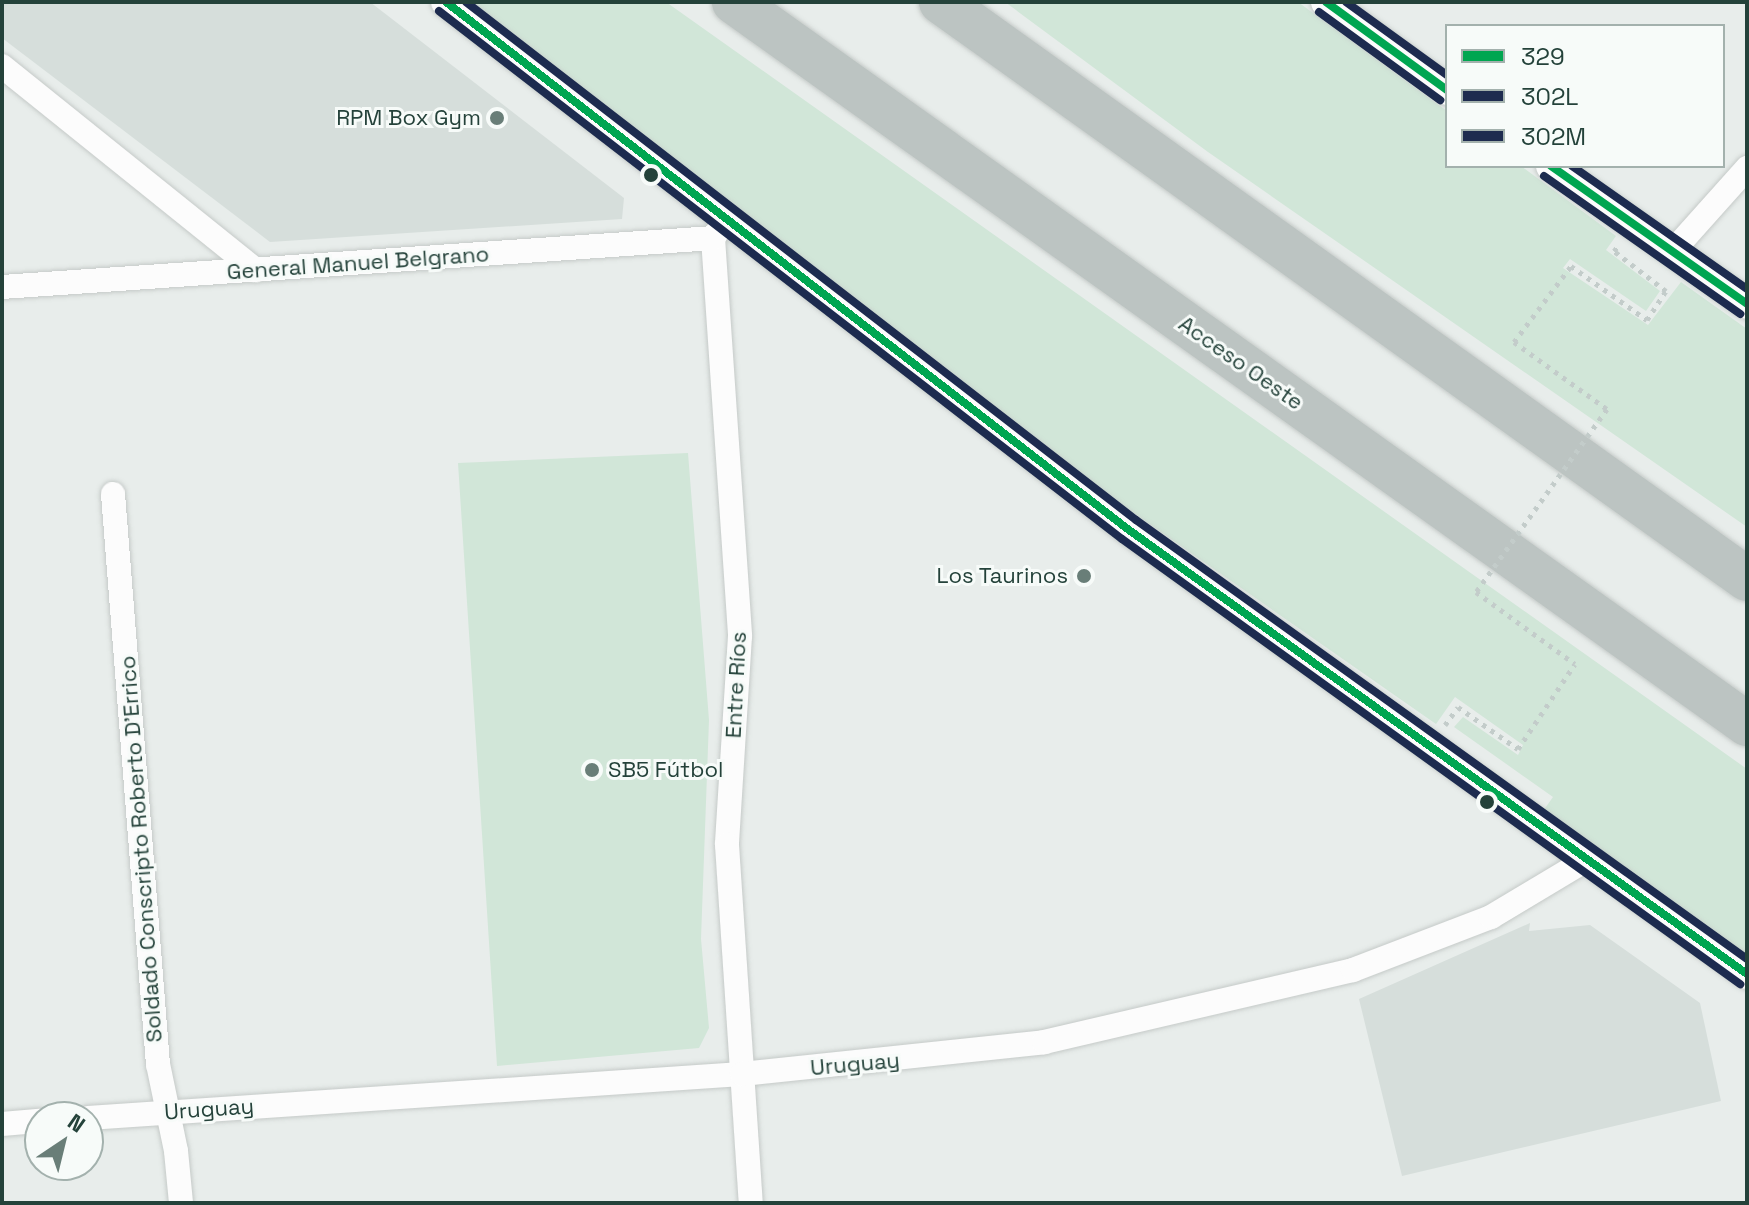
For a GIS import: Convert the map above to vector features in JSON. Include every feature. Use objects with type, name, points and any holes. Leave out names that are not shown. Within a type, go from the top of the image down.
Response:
[{"type":"highway","name":"Acceso Oeste","points":[[734,2],[1747,724]]},
{"type":"highway","points":[[941,2],[1747,579]]},
{"type":"street","points":[[446,2],[720,229],[1129,530],[1747,974]]},
{"type":"street","points":[[1326,2],[1445,89]]},
{"type":"street","points":[[2,66],[256,270]]},
{"type":"street","points":[[1554,168],[1747,304]]},
{"type":"street","points":[[1672,252],[1747,168]]},
{"type":"street","name":"General Manuel Belgrano","points":[[2,287],[256,270],[720,229]]},
{"type":"street","name":"Entre Ríos","points":[[720,229],[740,636],[727,845],[751,1203]]},
{"type":"street","name":"Soldado Conscripto Roberto D'Errico","points":[[113,494],[158,1064],[169,1112],[181,1203]]},
{"type":"street","name":"Uruguay","points":[[104,1117],[742,1074],[1044,1042],[1254,997],[1353,970],[1491,917],[1588,859]]},
{"type":"street","points":[[2,1124],[24,1122]]},
{"type":"path","points":[[1457,734],[1445,725],[1458,707],[1518,749],[1575,664],[1476,592],[1607,409],[1514,342],[1571,266],[1647,320],[1666,291],[1614,251],[1633,226]]},
{"type":"shaded area","points":[[2,2],[370,2],[624,198],[622,219],[270,242],[2,38]]},
{"type":"shaded area","points":[[1530,923],[1529,931],[1590,925],[1700,1003],[1721,1101],[1402,1176],[1359,999]]},
{"type":"green space","points":[[469,2],[666,2],[1747,769],[1747,956],[1543,811],[1553,797],[1454,727],[1463,717],[1518,755],[1523,745],[1455,697],[1436,724],[1125,507]]},
{"type":"green space","points":[[1005,2],[1298,2],[1445,110],[1445,168],[1524,168],[1616,236],[1606,250],[1660,291],[1646,311],[1570,259],[1563,268],[1648,325],[1681,282],[1747,329],[1747,527],[1208,152]]},
{"type":"green space","name":"SB5 Fútbol","points":[[688,453],[709,720],[701,939],[709,1028],[699,1048],[497,1066],[458,463]]},
{"type":"transit line","name":"329","points":[[446,2],[1129,530],[1747,974]]},
{"type":"transit line","name":"302M","points":[[466,2],[1136,520],[1747,959]]},
{"type":"transit line","name":"329","points":[[1326,2],[1445,89]]},
{"type":"transit line","name":"302M","points":[[1346,2],[1445,74]]},
{"type":"transit line","name":"302L","points":[[439,11],[1122,539],[1740,984]]},
{"type":"transit line","name":"302L","points":[[1319,12],[1440,100]]},
{"type":"transit line","name":"329","points":[[1554,168],[1747,304]]},
{"type":"transit line","name":"302M","points":[[1575,168],[1747,289]]},
{"type":"transit line","name":"302L","points":[[1544,176],[1740,314]]},
{"type":"place","name":"RPM Box Gym","points":[[497,118]]},
{"type":"place","name":"Los Taurinos","points":[[1084,576]]},
{"type":"place","name":"SB5 Fútbol","points":[[592,770]]}]
